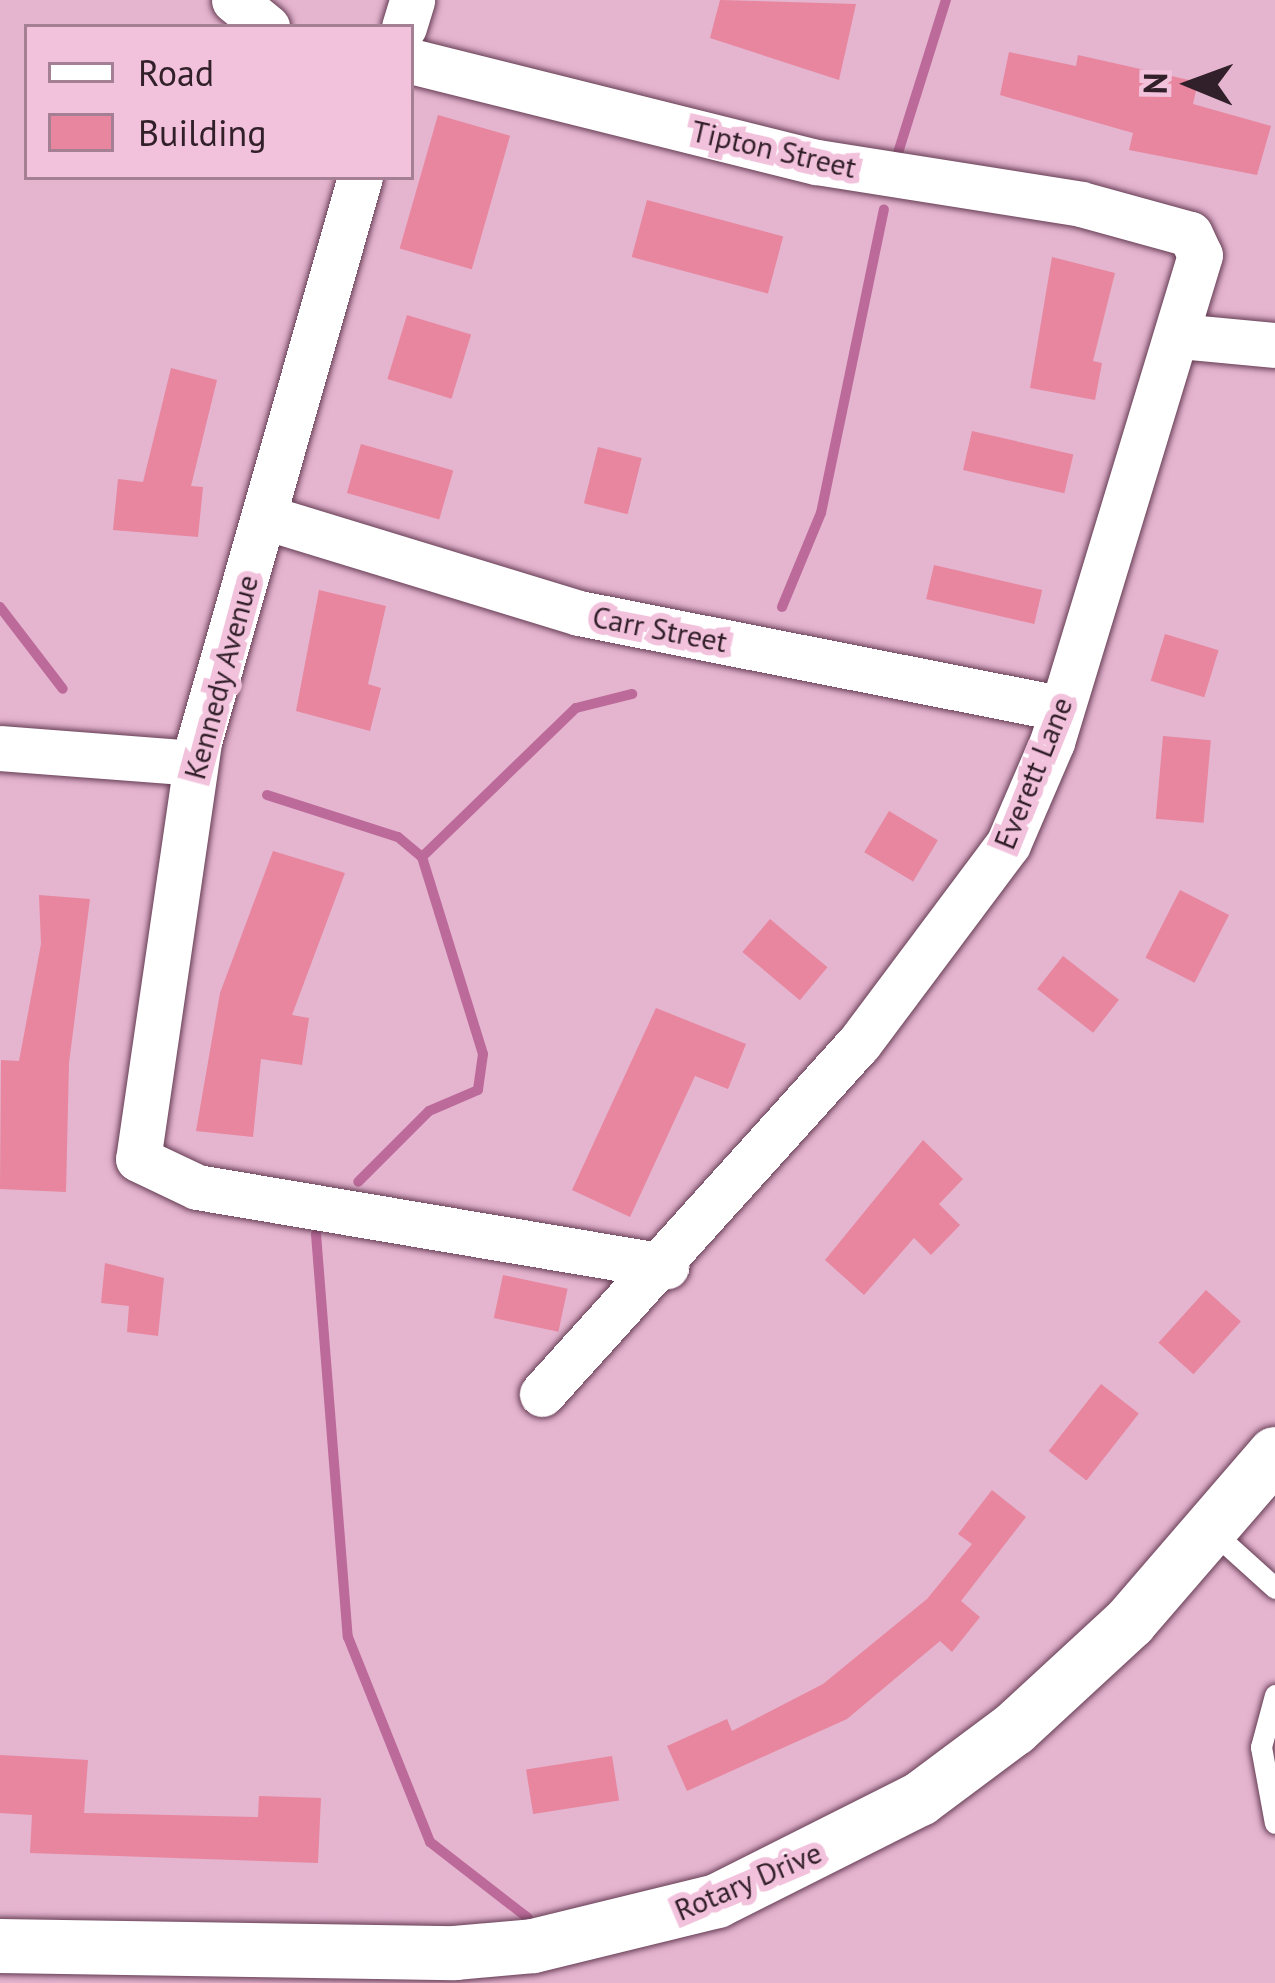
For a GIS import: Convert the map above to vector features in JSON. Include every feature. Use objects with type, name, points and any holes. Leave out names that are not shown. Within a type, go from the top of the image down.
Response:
[{"type":"street","points":[[234,0],[263,24]]},
{"type":"street","name":"Tipton Street","points":[[414,62],[818,162],[1141,221]]},
{"type":"street","name":"Kennedy Avenue","points":[[359,180],[194,763],[139,1124],[138,1159],[161,1178],[666,1266]]},
{"type":"street","name":"Everett Lane","points":[[542,1394],[666,1266],[968,908],[1008,844],[1062,709],[1200,255],[1190,234],[1141,221]]},
{"type":"street","points":[[1179,336],[1275,345]]},
{"type":"street","name":"Carr Street","points":[[266,517],[579,613],[1062,709]]},
{"type":"street","points":[[0,748],[194,763]]},
{"type":"street","name":"Rotary Drive","points":[[0,1946],[494,1966],[717,1901],[920,1799],[1014,1729],[1212,1531],[1275,1454]]},
{"type":"lane","points":[[1212,1531],[1275,1588]]},
{"type":"lane","points":[[1275,1695],[1262,1747],[1275,1823]]},
{"type":"building","points":[[720,0],[856,4],[839,80],[710,38]]},
{"type":"building","points":[[1009,52],[1076,66],[1078,55],[1198,82],[1193,104],[1271,126],[1257,175],[1129,150],[1133,133],[1000,95]]},
{"type":"building","points":[[438,115],[510,136],[472,269],[400,249]]},
{"type":"building","points":[[647,200],[783,236],[768,293],[632,257]]},
{"type":"building","points":[[1052,257],[1115,273],[1093,361],[1102,363],[1095,400],[1030,388]]},
{"type":"building","points":[[407,315],[471,335],[451,399],[387,379]]},
{"type":"building","points":[[171,368],[217,380],[191,486],[203,487],[198,537],[113,530],[118,479],[143,482]]},
{"type":"building","points":[[972,431],[1073,454],[1064,493],[963,470]]},
{"type":"building","points":[[361,444],[453,470],[439,519],[347,493]]},
{"type":"building","points":[[598,447],[642,458],[628,514],[584,503]]},
{"type":"building","points":[[934,565],[1042,590],[1034,624],[926,599]]},
{"type":"building","points":[[319,590],[386,606],[368,684],[381,688],[370,731],[296,711]]},
{"type":"building","points":[[1165,634],[1219,650],[1204,697],[1151,681]]},
{"type":"building","points":[[1163,736],[1211,740],[1204,823],[1156,819]]},
{"type":"building","points":[[889,811],[938,840],[913,882],[864,852]]},
{"type":"building","points":[[273,851],[345,873],[292,1015],[309,1018],[302,1065],[261,1059],[253,1137],[196,1131],[220,993]]},
{"type":"building","points":[[1180,890],[1229,915],[1195,983],[1145,958]]},
{"type":"building","points":[[39,895],[90,899],[69,1063],[66,1192],[0,1189],[1,1060],[19,1061],[41,944]]},
{"type":"building","points":[[770,919],[827,967],[800,1000],[742,952]]},
{"type":"building","points":[[1063,956],[1119,1000],[1093,1033],[1037,989]]},
{"type":"building","points":[[656,1008],[746,1044],[728,1089],[695,1076],[630,1217],[572,1190]]},
{"type":"building","points":[[923,1140],[963,1179],[939,1204],[960,1225],[931,1255],[914,1238],[864,1295],[825,1260]]},
{"type":"building","points":[[105,1263],[164,1278],[158,1336],[127,1332],[129,1306],[101,1303]]},
{"type":"building","points":[[503,1275],[568,1289],[558,1332],[494,1318]]},
{"type":"building","points":[[1206,1290],[1241,1321],[1193,1374],[1158,1343]]},
{"type":"building","points":[[1101,1384],[1139,1414],[1086,1481],[1049,1451]]},
{"type":"building","points":[[992,1490],[1026,1517],[961,1601],[980,1617],[952,1652],[940,1641],[847,1719],[687,1791],[667,1746],[727,1719],[732,1731],[823,1684],[927,1599],[972,1544],[958,1534]]},
{"type":"building","points":[[0,1755],[88,1760],[84,1813],[258,1817],[259,1796],[321,1798],[318,1863],[30,1853],[32,1815],[0,1813]]},
{"type":"building","points":[[612,1756],[619,1800],[533,1814],[526,1770]]},
{"type":"waterway","points":[[897,156],[946,0]]},
{"type":"waterway","points":[[782,607],[821,513],[884,209]]},
{"type":"waterway","points":[[0,607],[63,689]]},
{"type":"waterway","points":[[422,857],[576,708],[632,694]]},
{"type":"waterway","points":[[267,795],[398,837],[422,857],[483,1054],[478,1090],[429,1111],[358,1182]]},
{"type":"waterway","points":[[316,1234],[348,1637],[430,1842],[528,1918]]}]
